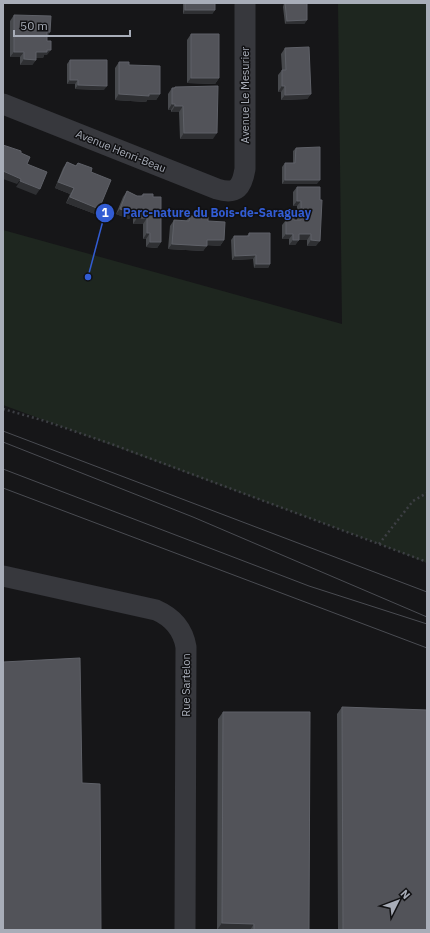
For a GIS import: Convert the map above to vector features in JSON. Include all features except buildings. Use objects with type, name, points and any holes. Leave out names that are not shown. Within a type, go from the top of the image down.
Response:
[{"type":"street","name":"Avenue Le Mesurier","points":[[240,187],[245,169],[245,3]]},
{"type":"street","name":"Avenue Henri-Beau","points":[[3,104],[217,189],[229,192],[240,187]]},
{"type":"street","name":"Rue Sartelon","points":[[3,576],[156,610],[168,616],[182,632],[186,647],[185,930]]},
{"type":"path","points":[[3,409],[45,421],[114,445],[427,562]]},
{"type":"path","points":[[379,544],[413,501],[427,493]]},
{"type":"shaded area","points":[[338,3],[427,3],[427,563],[3,405],[3,230],[342,324]]},
{"type":"tram line","points":[[3,431],[427,592]]},
{"type":"tram line","points":[[3,442],[193,517],[427,617]]},
{"type":"tram line","points":[[3,469],[309,586],[427,624]]},
{"type":"tram line","points":[[3,488],[427,648]]},
{"type":"place","name":"Parc-nature du Bois-de-Saraguay","points":[[88,277]]}]
